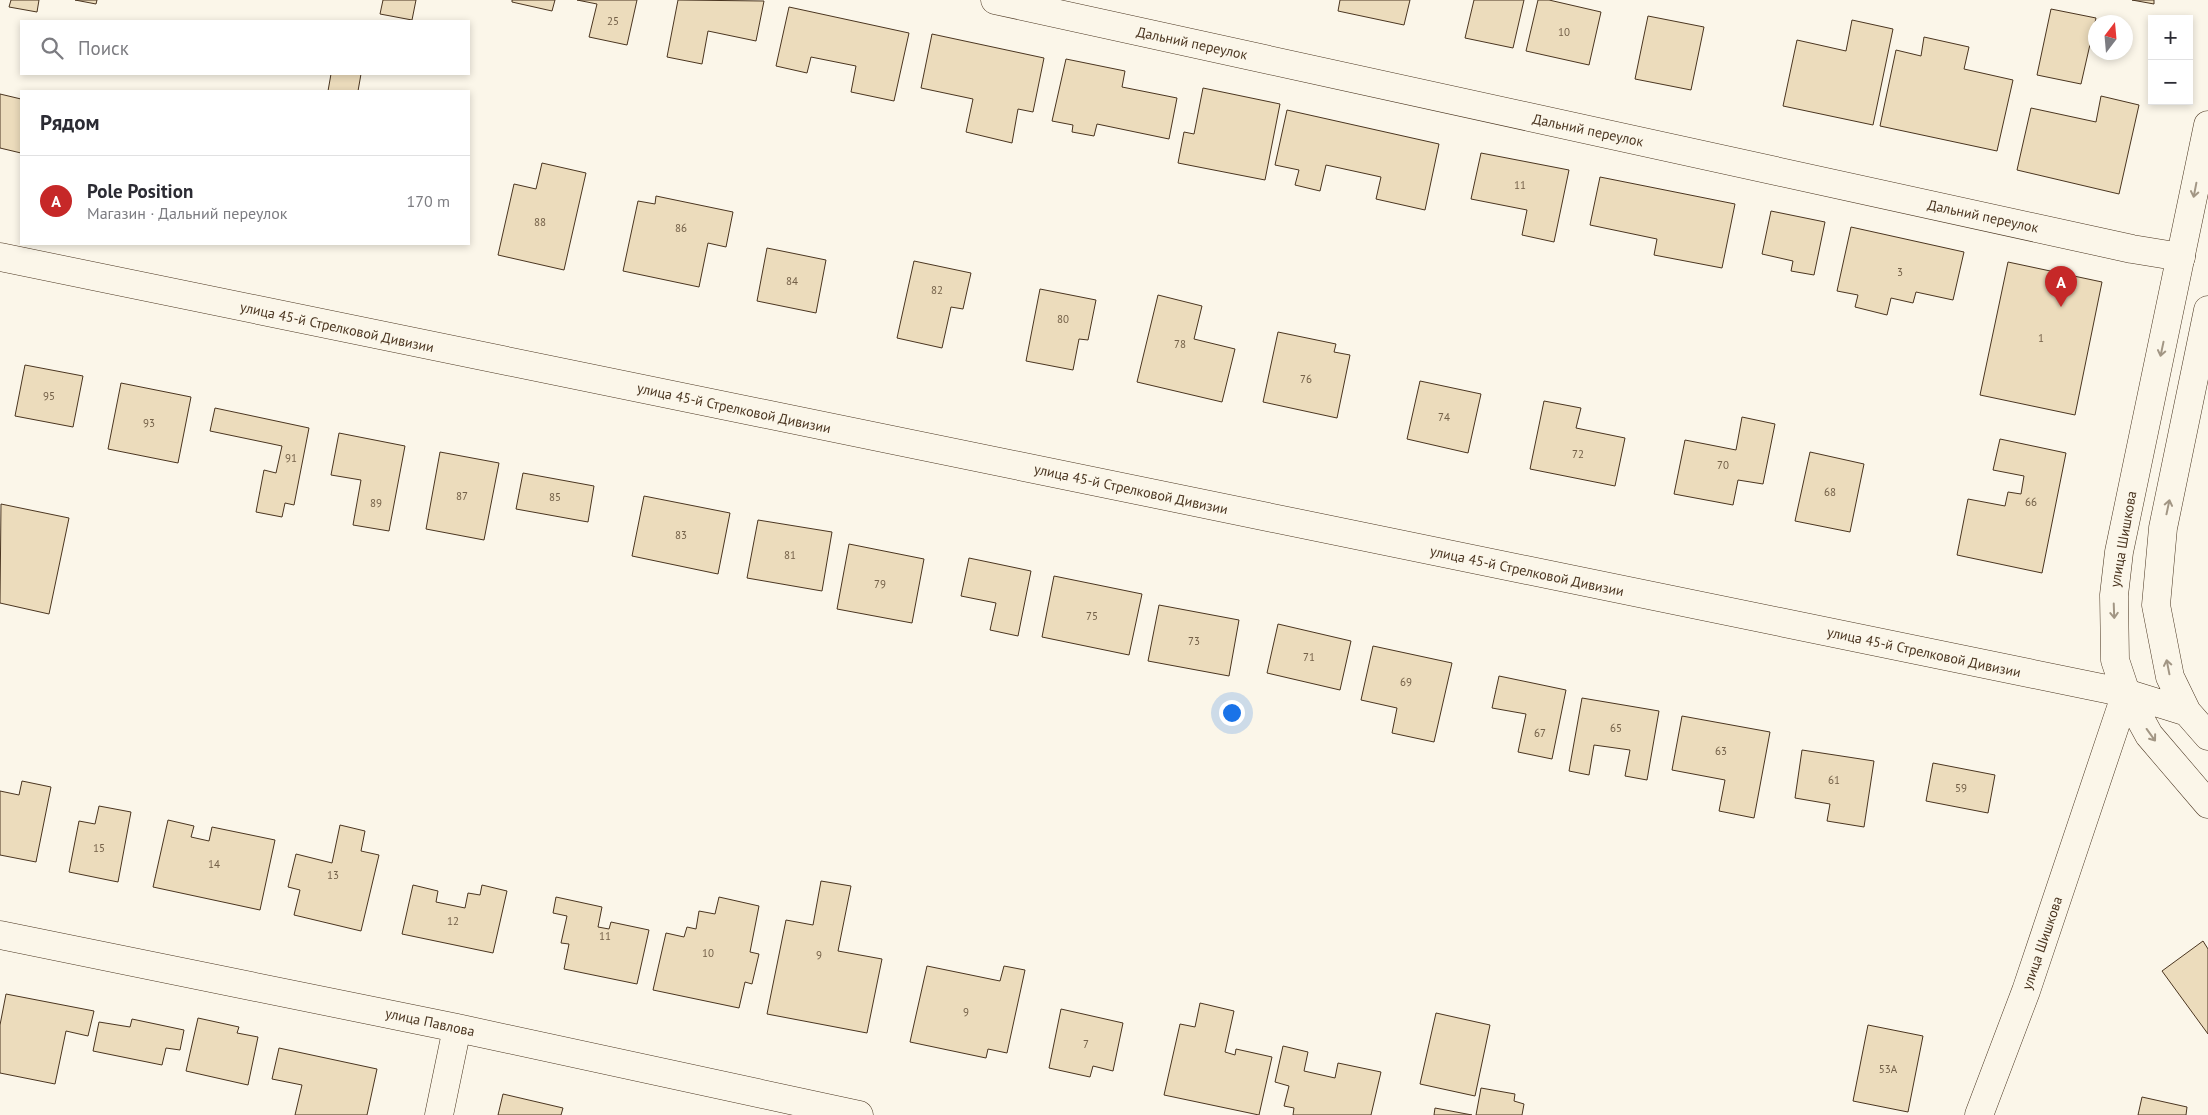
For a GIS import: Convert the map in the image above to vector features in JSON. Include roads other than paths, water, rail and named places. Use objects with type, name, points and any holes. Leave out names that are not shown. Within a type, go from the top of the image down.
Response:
[{"type":"main road","name":"Дальний переулок","points":[[995,0],[2132,249],[2182,257]]},
{"type":"main road","name":"улица Шишкова","points":[[1979,1115],[2026,991],[2126,693],[2115,660],[2114,595],[2119,552],[2208,125]]},
{"type":"main road","name":"улица 45-й Стрелковой Дивизии","points":[[0,258],[2126,693],[2187,712]]},
{"type":"main road","points":[[2208,310],[2163,528],[2156,605],[2170,677],[2187,712],[2208,736]]},
{"type":"main road","points":[[2126,693],[2149,735],[2208,804]]},
{"type":"main road","name":"улица Павлова","points":[[0,935],[457,1028],[859,1115]]},
{"type":"main road","points":[[439,1115],[457,1028]]},
{"type":"place","name":"Pole Position","points":[[2061,307]]}]
